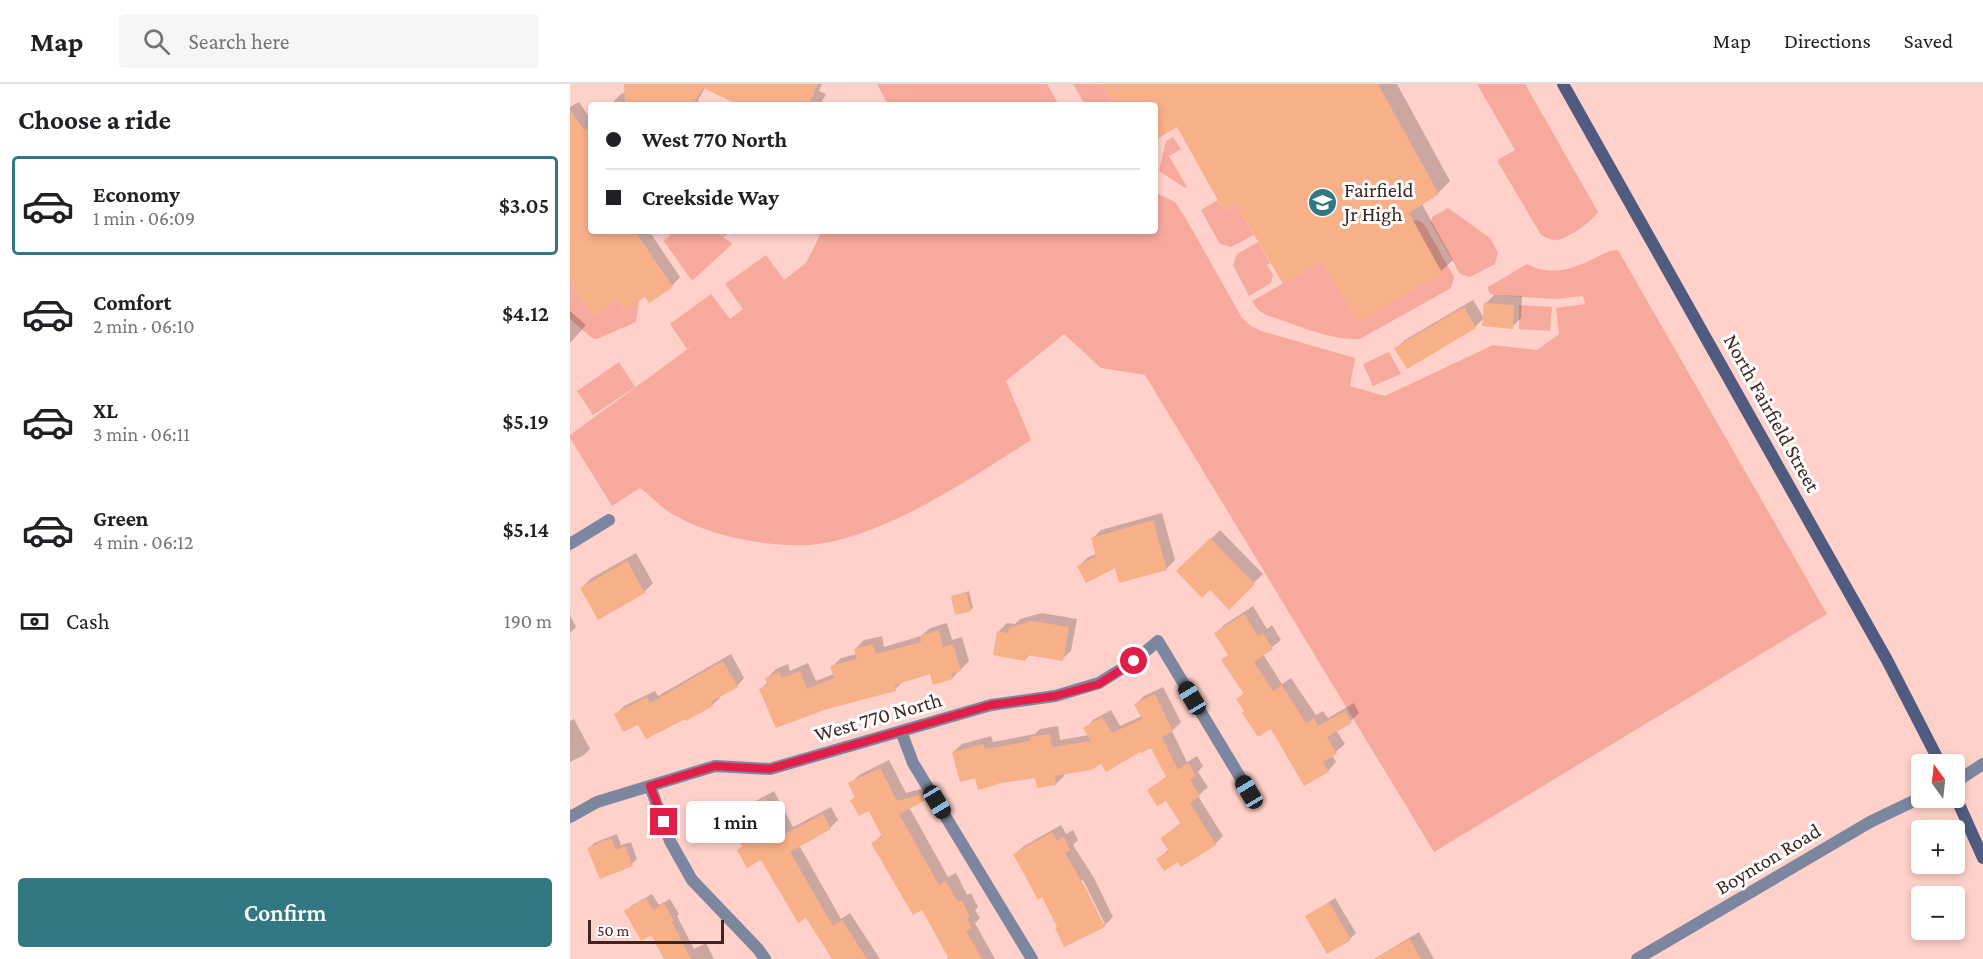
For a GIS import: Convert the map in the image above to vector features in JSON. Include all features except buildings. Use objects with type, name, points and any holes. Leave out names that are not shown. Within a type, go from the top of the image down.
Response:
[{"type":"street","name":"North Fairfield Street","points":[[1563,84],[1859,608],[1935,754]]},
{"type":"street","points":[[570,544],[609,520]]},
{"type":"street","name":"West 770 North","points":[[570,817],[597,802],[715,766],[770,769],[991,705],[1055,696],[1099,684],[1134,661],[1158,641],[1249,792]]},
{"type":"street","points":[[900,731],[913,763],[1032,959]]},
{"type":"street","points":[[1965,776],[1983,764]]},
{"type":"street","points":[[650,786],[670,840],[692,880],[765,959]]},
{"type":"street","name":"Boynton Road","points":[[1636,959],[1870,822],[1911,802]]},
{"type":"street","points":[[1961,808],[1983,858]]},
{"type":"shaded area","points":[[877,84],[1047,84],[1057,102],[886,102]]},
{"type":"shaded area","points":[[1073,84],[1101,84],[1111,102],[1083,102]]},
{"type":"shaded area","points":[[1477,84],[1525,84],[1598,212],[1567,237],[1556,240],[1541,235],[1498,162],[1499,159],[1515,150]]},
{"type":"shaded area","points":[[1173,137],[1181,149],[1169,156],[1187,187],[1185,188],[1159,171],[1166,141]]},
{"type":"shaded area","points":[[1158,194],[1175,202],[1242,318],[1261,331],[1355,358],[1350,386],[1385,396],[1493,345],[1537,350],[1559,334],[1556,308],[1585,304],[1583,296],[1556,299],[1493,295],[1489,293],[1488,287],[1527,264],[1545,270],[1562,270],[1609,251],[1618,250],[1827,614],[1434,852],[1145,375],[1101,368],[1064,334],[1006,381],[1031,440],[953,489],[866,532],[809,545],[784,545],[723,535],[697,526],[672,514],[640,488],[612,506],[570,435],[703,338],[687,349],[670,324],[711,294],[730,319],[743,309],[725,284],[766,255],[784,280],[806,263],[820,234],[1158,234]]},
{"type":"shaded area","points":[[1218,200],[1224,211],[1236,204],[1254,235],[1231,247],[1220,244],[1201,210]]},
{"type":"shaded area","points":[[1448,208],[1490,238],[1498,253],[1495,264],[1470,277],[1460,274],[1431,223],[1432,217]]},
{"type":"shaded area","points":[[1418,220],[1424,224],[1454,277],[1451,288],[1360,339],[1325,335],[1300,327],[1266,315],[1258,310],[1252,301],[1323,261],[1358,322],[1442,273],[1413,221]]},
{"type":"shaded area","points":[[670,234],[720,234],[732,244],[693,280],[663,240]]},
{"type":"shaded area","points":[[1258,242],[1270,263],[1267,265],[1273,275],[1271,283],[1249,296],[1233,265],[1237,254]]},
{"type":"shaded area","points":[[570,283],[593,316],[617,299],[625,311],[639,301],[636,322],[597,339],[592,338],[570,319]]},
{"type":"shaded area","points":[[1519,305],[1552,307],[1550,331],[1519,329]]},
{"type":"shaded area","points":[[1389,352],[1401,374],[1373,386],[1363,364]]},
{"type":"shaded area","points":[[619,362],[635,387],[593,415],[577,391]]},
{"type":"place","name":"Fairfield Jr High","points":[[1323,202]]},
{"type":"route","points":[[664,822],[650,786],[715,766],[770,769],[991,705],[1055,696],[1099,684],[1134,661]]}]
